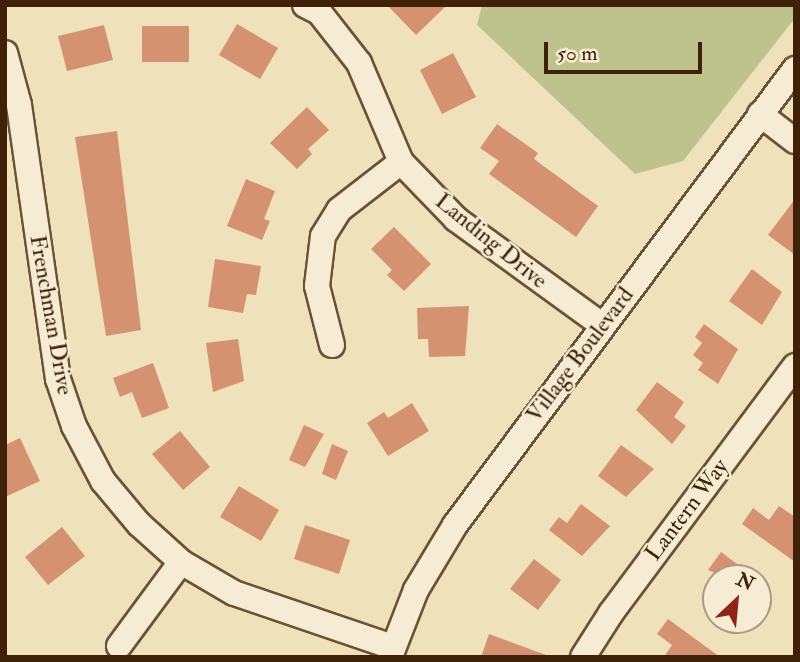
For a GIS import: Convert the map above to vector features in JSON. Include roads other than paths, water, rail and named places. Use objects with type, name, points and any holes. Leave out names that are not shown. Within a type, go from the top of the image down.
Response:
[{"type":"street","name":"Landing Drive","points":[[305,5],[319,12],[359,63],[401,162],[456,219],[602,325]]},
{"type":"street","name":"Frenchman Drive","points":[[5,53],[19,105],[58,379],[74,426],[103,481],[139,524],[181,562],[234,593],[392,652]]},
{"type":"street","name":"Village Boulevard","points":[[392,652],[433,558],[602,325],[795,69]]},
{"type":"street","points":[[760,114],[795,141]]},
{"type":"street","points":[[332,345],[317,286],[323,236],[339,210],[401,162]]},
{"type":"street","name":"Lantern Way","points":[[583,657],[611,613],[795,366]]},
{"type":"street","points":[[118,646],[181,562]]}]
